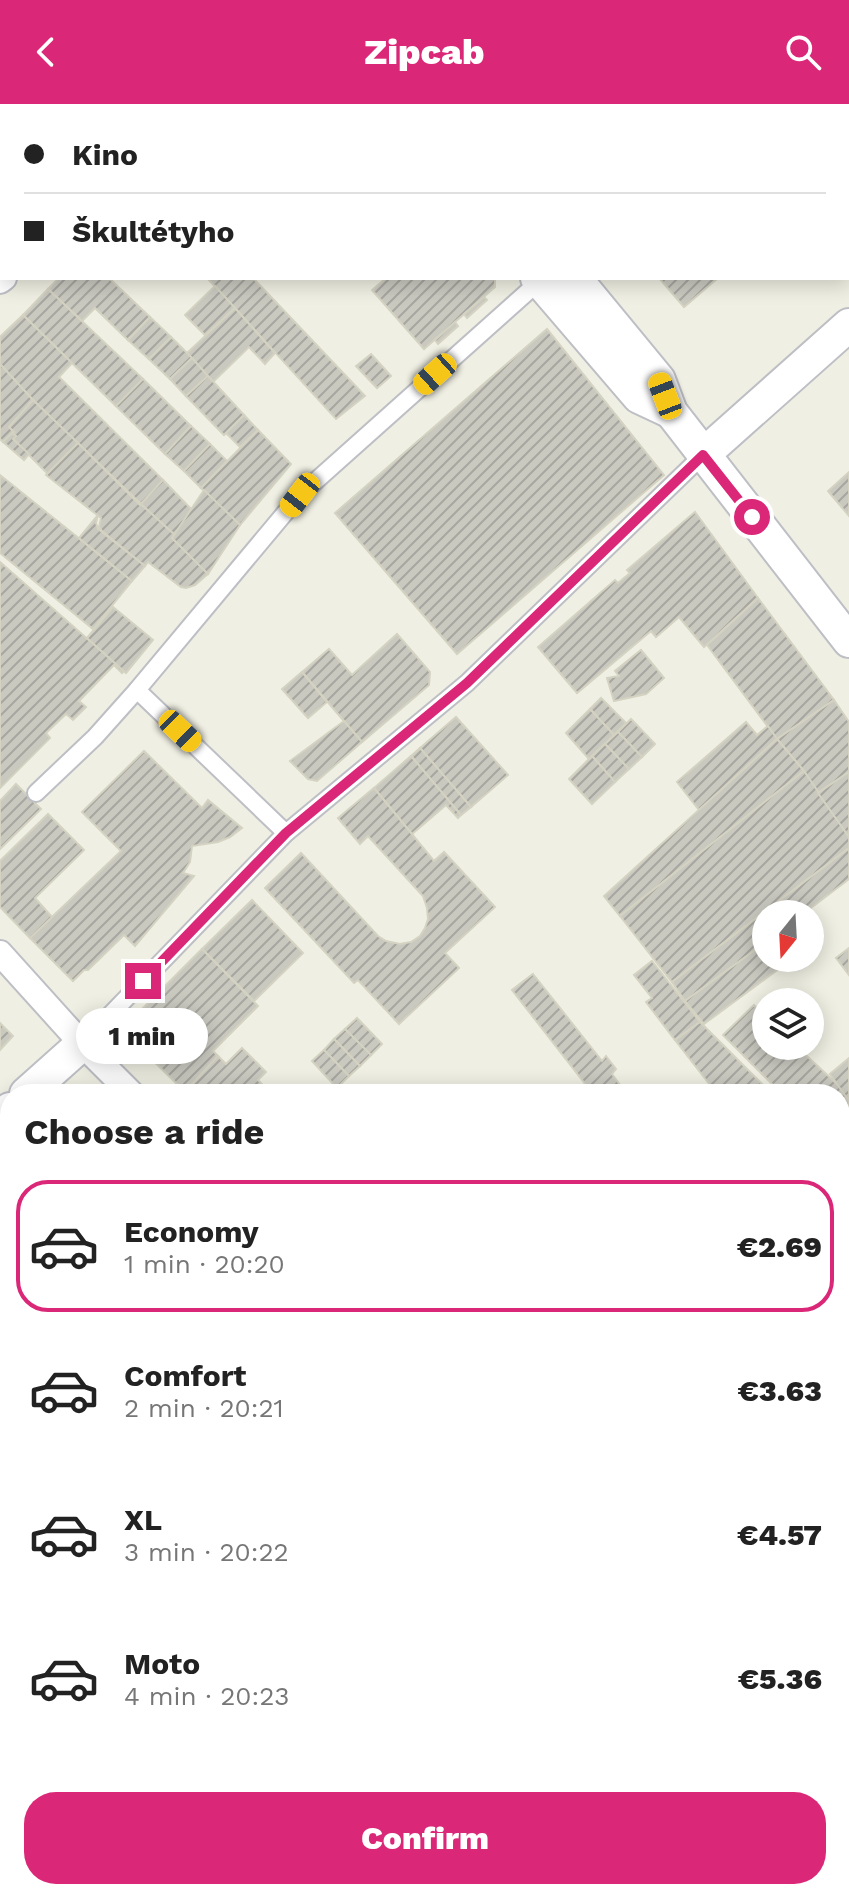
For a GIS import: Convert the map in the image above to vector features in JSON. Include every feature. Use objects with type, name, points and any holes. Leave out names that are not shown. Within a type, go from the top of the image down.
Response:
[{"type":"street","points":[[541,280],[639,397],[671,412]]},
{"type":"street","points":[[577,280],[659,380],[671,412],[849,641]]},
{"type":"street","points":[[703,455],[849,325]]},
{"type":"street","points":[[0,953],[122,1084]]},
{"type":"street","points":[[37,1084],[82,1044]]},
{"type":"lane","points":[[36,793],[95,737],[137,690],[300,495],[539,280]]},
{"type":"lane","points":[[82,1044],[286,833],[467,683],[703,455]]},
{"type":"lane","points":[[137,690],[286,833]]},
{"type":"building","points":[[57,280],[111,280],[150,317],[128,340],[95,308],[82,321],[48,289]]},
{"type":"building","points":[[209,280],[255,280],[365,396],[336,419]]},
{"type":"building","points":[[384,280],[495,280],[495,287],[424,349],[372,290]]},
{"type":"building","points":[[661,280],[716,280],[684,307]]},
{"type":"building","points":[[215,286],[235,308],[205,335],[185,315]]},
{"type":"building","points":[[48,289],[143,379],[116,406],[23,315]]},
{"type":"building","points":[[484,297],[487,300],[467,318],[464,314]]},
{"type":"building","points":[[235,308],[275,353],[265,364],[249,347],[213,382],[187,353]]},
{"type":"building","points":[[23,315],[72,363],[59,377],[163,480],[141,504],[0,364],[0,337]]},
{"type":"building","points":[[150,317],[171,337],[149,359],[128,340]]},
{"type":"building","points":[[455,322],[458,326],[438,344],[435,340]]},
{"type":"building","points":[[547,329],[664,475],[457,654],[335,513]]},
{"type":"building","points":[[171,337],[192,358],[170,379],[149,359]]},
{"type":"building","points":[[371,354],[391,376],[377,388],[356,366]]},
{"type":"building","points":[[192,358],[208,376],[186,396],[170,379]]},
{"type":"building","points":[[0,364],[33,400],[9,427],[14,432],[3,442],[0,439]]},
{"type":"building","points":[[208,376],[244,415],[224,435],[186,396]]},
{"type":"building","points":[[143,379],[191,426],[165,454],[116,406]]},
{"type":"building","points":[[33,400],[78,443],[48,474],[13,439],[16,436],[9,427]]},
{"type":"building","points":[[244,415],[258,430],[240,447],[226,433]]},
{"type":"building","points":[[191,426],[210,444],[184,471],[165,454]]},
{"type":"building","points":[[258,430],[291,464],[240,525],[201,488]]},
{"type":"building","points":[[12,433],[16,436],[13,439],[29,454],[24,460],[3,442]]},
{"type":"building","points":[[78,443],[175,535],[172,538],[208,574],[186,588],[148,562],[145,566],[102,531],[99,527],[101,518],[46,475]]},
{"type":"building","points":[[210,444],[227,461],[201,488],[184,471]]},
{"type":"building","points":[[849,472],[849,516],[828,491]]},
{"type":"building","points":[[0,475],[132,581],[93,629],[0,553]]},
{"type":"building","points":[[163,480],[191,509],[175,535],[141,504]]},
{"type":"building","points":[[204,490],[240,525],[208,574],[172,538]]},
{"type":"building","points":[[695,512],[758,598],[704,647],[679,617],[656,637],[651,631],[577,693],[538,647],[615,580],[618,583],[630,573],[627,570]]},
{"type":"building","points":[[98,515],[98,529],[145,566],[132,581],[79,538]]},
{"type":"building","points":[[0,562],[124,671],[122,673],[114,665],[79,701],[86,707],[73,720],[66,714],[46,733],[50,738],[0,788]]},
{"type":"building","points":[[758,598],[834,700],[777,739],[707,645]]},
{"type":"building","points":[[113,607],[153,640],[126,673],[87,638]]},
{"type":"building","points":[[397,634],[430,672],[429,685],[362,742],[302,672],[329,649],[352,675]]},
{"type":"building","points":[[641,650],[664,678],[646,694],[614,701],[607,678],[619,676],[615,671]]},
{"type":"building","points":[[302,672],[327,702],[308,718],[282,689]]},
{"type":"building","points":[[601,698],[626,723],[614,735],[590,709]]},
{"type":"building","points":[[834,700],[849,722],[849,772],[818,793],[777,739]]},
{"type":"building","points":[[590,709],[614,735],[589,759],[566,733]]},
{"type":"building","points":[[456,717],[508,775],[471,807],[420,748]]},
{"type":"building","points":[[631,719],[655,744],[642,757],[618,732]]},
{"type":"building","points":[[344,721],[362,742],[317,781],[308,779],[290,761]]},
{"type":"building","points":[[746,722],[757,735],[768,726],[777,739],[699,810],[677,782]]},
{"type":"building","points":[[618,732],[642,757],[629,769],[605,744]]},
{"type":"building","points":[[777,739],[804,771],[620,916],[604,896]]},
{"type":"building","points":[[605,744],[629,769],[615,782],[592,756]]},
{"type":"building","points":[[420,748],[471,807],[461,815],[411,756]]},
{"type":"building","points":[[144,751],[202,808],[208,800],[242,828],[218,842],[192,846],[190,862],[183,873],[194,876],[135,946],[124,935],[73,981],[30,938],[121,851],[82,812]]},
{"type":"building","points":[[411,756],[461,815],[458,818],[446,805],[412,834],[374,788]]},
{"type":"building","points":[[592,756],[615,782],[592,804],[569,779]]},
{"type":"building","points":[[804,771],[849,837],[849,848],[780,900],[752,900],[752,921],[672,982],[620,916]]},
{"type":"building","points":[[849,772],[849,837],[818,793]]},
{"type":"building","points":[[16,784],[41,809],[0,849],[0,801]]},
{"type":"building","points":[[374,788],[434,861],[444,852],[495,907],[445,953],[459,968],[399,1024],[358,980],[354,983],[265,888],[301,853],[378,936],[400,944],[420,936],[428,919],[423,896],[368,836],[360,844],[338,818]]},
{"type":"building","points":[[48,814],[84,850],[35,898],[52,917],[30,938],[0,907],[0,861]]},
{"type":"building","points":[[849,848],[849,879],[821,900],[780,900]]},
{"type":"building","points":[[252,900],[303,953],[254,1001],[202,949]]},
{"type":"building","points":[[752,921],[752,952],[685,1001],[672,982]]},
{"type":"building","points":[[849,948],[849,975],[836,958]]},
{"type":"building","points":[[202,949],[258,1006],[213,1051],[218,1056],[192,1084],[177,1084],[127,1035],[127,1024]]},
{"type":"building","points":[[752,952],[752,972],[775,972],[704,1024],[685,1001]]},
{"type":"building","points":[[652,961],[700,1022],[675,1040],[646,1002],[652,998],[634,975]]},
{"type":"building","points":[[533,974],[602,1061],[606,1056],[616,1069],[612,1074],[619,1084],[585,1084],[512,990]]},
{"type":"building","points":[[752,1007],[752,1060],[811,1060],[837,1084],[772,1084],[723,1035]]},
{"type":"building","points":[[357,1018],[382,1044],[371,1055],[345,1029]]},
{"type":"building","points":[[700,1022],[762,1084],[709,1084],[675,1040]]},
{"type":"building","points":[[0,1023],[13,1036],[0,1050]]},
{"type":"building","points":[[345,1029],[371,1055],[360,1066],[334,1039]]},
{"type":"building","points":[[334,1039],[360,1066],[349,1076],[324,1050]]},
{"type":"building","points":[[242,1048],[266,1072],[258,1080],[262,1084],[192,1084],[218,1056],[226,1064]]},
{"type":"building","points":[[324,1050],[349,1076],[341,1084],[333,1084],[312,1061]]},
{"type":"building","points":[[849,1058],[849,1084],[837,1084],[830,1074]]},
{"type":"route","points":[[143,981],[286,833],[467,683],[703,455],[752,517]]}]
